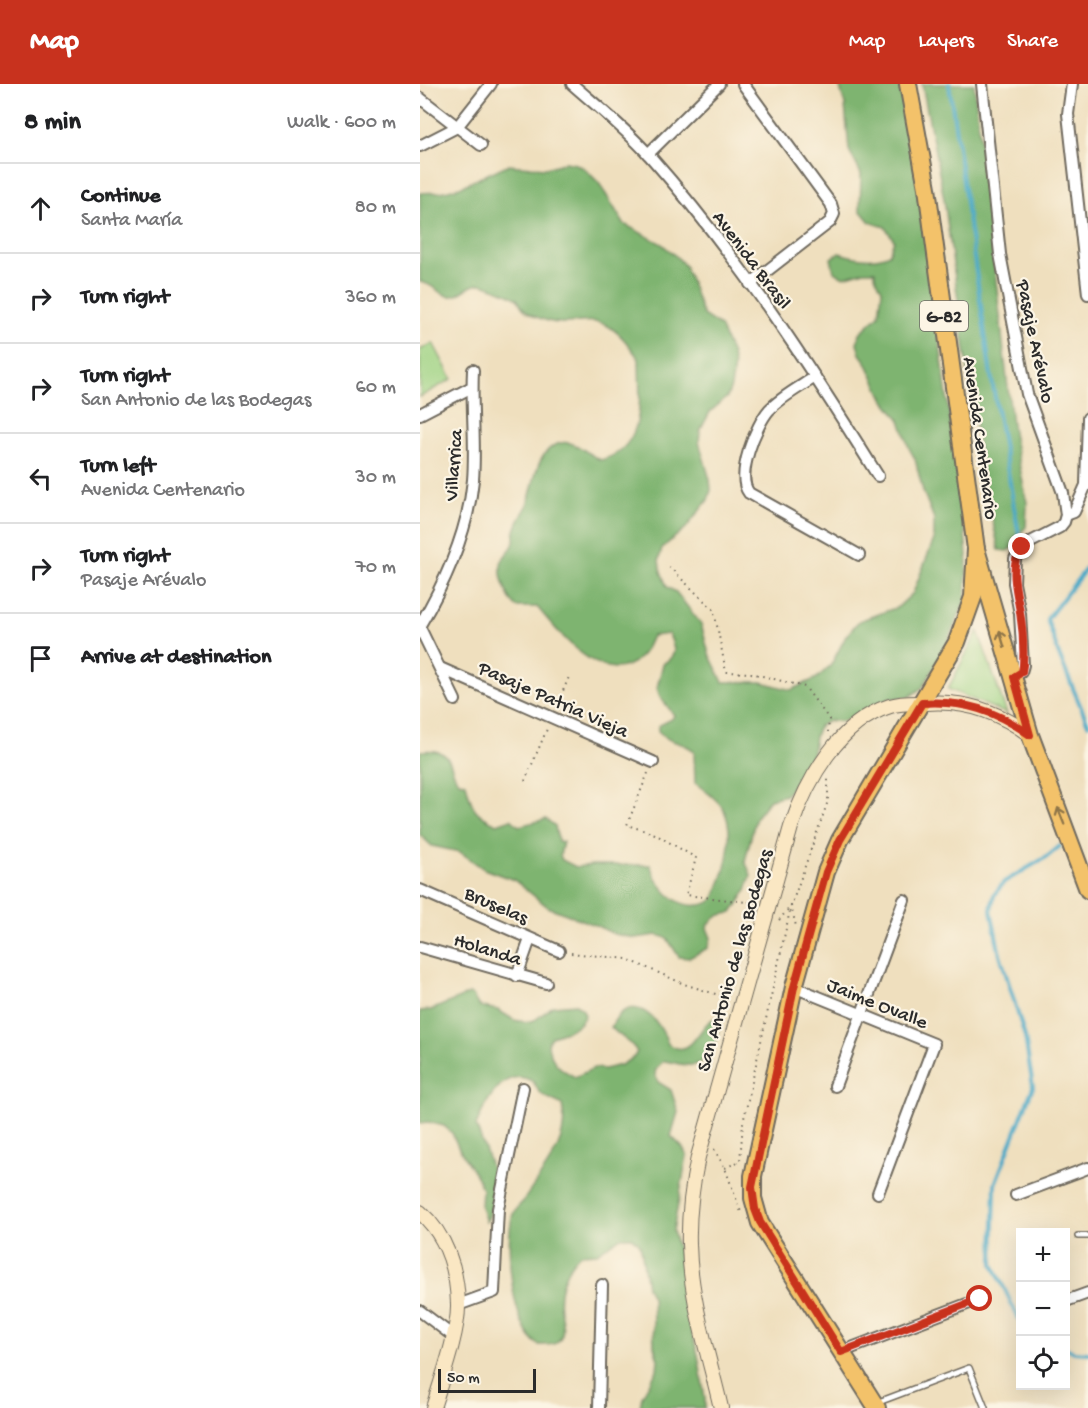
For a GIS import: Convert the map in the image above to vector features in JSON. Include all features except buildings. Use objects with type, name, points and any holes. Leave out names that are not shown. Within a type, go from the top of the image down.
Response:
[{"type":"main road","name":"Avenida Centenario","points":[[909,84],[927,188],[976,549],[1030,735],[1083,858],[1088,890]]},
{"type":"main road","points":[[876,1406],[760,1222],[753,1198],[753,1176],[794,987],[826,872],[834,850],[954,648],[973,597],[976,549]]},
{"type":"street","points":[[420,146],[457,127],[491,84]]},
{"type":"street","name":"Avenida Brasil","points":[[572,84],[648,153],[750,284],[815,377],[878,476]]},
{"type":"street","points":[[648,153],[719,84]]},
{"type":"street","points":[[742,84],[831,204],[834,214],[830,222],[750,284]]},
{"type":"street","name":"Pasaje Arévalo","points":[[982,84],[1000,254],[1027,394],[1063,493],[1066,515]]},
{"type":"street","points":[[1072,84],[1068,114],[1088,294]]},
{"type":"street","points":[[420,98],[482,145]]},
{"type":"street","name":"Villarrica","points":[[420,626],[450,568],[469,502],[473,479],[473,370]]},
{"type":"street","points":[[815,377],[776,404],[764,416],[751,444],[744,485],[749,493],[859,555]]},
{"type":"street","points":[[420,414],[472,387]]},
{"type":"street","points":[[1014,677],[1022,672],[1023,665],[1020,614],[1014,583],[1017,555],[1025,545],[1060,527],[1066,515],[1074,512],[1086,485],[1088,418]]},
{"type":"street","points":[[420,626],[455,700]]},
{"type":"street","name":"Pasaje Patria Vieja","points":[[440,668],[653,762]]},
{"type":"street","name":"San Antonio de las Bodegas","points":[[721,1408],[697,1305],[690,1256],[690,1202],[698,1157],[798,808],[806,789],[828,755],[860,723],[881,710],[897,704],[952,703],[981,708],[1007,720],[1030,735]]},
{"type":"street","name":"Bruselas","points":[[420,890],[559,951]]},
{"type":"street","points":[[835,1086],[904,900]]},
{"type":"street","points":[[517,976],[530,939]]},
{"type":"street","name":"Holanda","points":[[420,947],[546,983]]},
{"type":"street","name":"Jaime Ovalle","points":[[794,987],[934,1044],[878,1193]]},
{"type":"street","points":[[458,1305],[494,1292],[498,1209],[523,1088]]},
{"type":"street","points":[[1016,1195],[1088,1168]]},
{"type":"street","points":[[420,1212],[433,1225],[452,1260],[458,1305],[453,1336],[433,1408]]},
{"type":"street","points":[[599,1408],[603,1285]]},
{"type":"street","points":[[1070,1299],[1088,1293]]},
{"type":"street","points":[[841,1352],[980,1299]]},
{"type":"street","points":[[420,1311],[453,1336]]},
{"type":"lane","points":[[1078,1236],[1088,1236]]},
{"type":"lane","points":[[876,1406],[969,1368],[985,1408]]},
{"type":"path","points":[[669,567],[714,610],[726,672],[751,673],[805,687],[829,719],[828,731]]},
{"type":"path","points":[[725,1168],[740,1161],[743,1123],[791,906],[828,801],[828,755]]},
{"type":"path","points":[[653,762],[627,825],[655,834],[696,858],[686,895],[770,905]]},
{"type":"path","points":[[778,921],[791,906]]},
{"type":"path","points":[[791,906],[796,927]]},
{"type":"path","points":[[559,951],[627,959],[684,984],[742,1002]]},
{"type":"path","points":[[705,1135],[725,1168],[741,1214],[748,1221],[760,1222]]},
{"type":"green space","points":[[839,84],[899,84],[919,190],[964,522],[967,556],[966,599],[944,650],[923,687],[909,697],[888,699],[861,715],[844,721],[829,721],[819,726],[809,762],[786,795],[770,799],[756,817],[745,861],[751,875],[746,891],[732,913],[723,914],[709,924],[707,928],[711,938],[708,948],[689,958],[679,957],[667,938],[657,935],[635,938],[614,934],[548,907],[514,880],[484,869],[460,852],[432,846],[420,835],[420,751],[434,751],[448,758],[455,776],[459,781],[466,783],[472,804],[483,817],[497,824],[511,819],[519,826],[546,819],[555,826],[558,841],[563,842],[560,855],[562,860],[576,867],[650,865],[662,888],[682,903],[702,905],[714,898],[729,848],[729,826],[722,807],[695,783],[694,751],[668,739],[658,731],[658,726],[672,719],[674,715],[660,697],[657,688],[663,664],[671,658],[674,651],[669,634],[652,636],[643,654],[627,666],[613,668],[598,664],[570,644],[537,607],[516,607],[502,581],[502,561],[513,545],[516,528],[527,506],[540,461],[545,453],[552,447],[566,442],[576,445],[601,460],[616,453],[627,444],[638,419],[639,359],[619,334],[604,324],[588,321],[556,323],[545,320],[526,311],[516,298],[481,284],[476,284],[457,295],[448,296],[420,282],[420,193],[441,192],[460,187],[507,165],[546,168],[566,162],[576,164],[584,168],[599,183],[624,224],[662,244],[685,266],[703,315],[720,326],[734,366],[727,397],[710,412],[700,431],[699,442],[710,480],[711,490],[708,500],[686,528],[662,548],[659,559],[660,569],[667,587],[676,592],[701,624],[709,654],[723,682],[762,682],[791,690],[817,678],[831,665],[846,636],[859,621],[898,607],[913,593],[934,539],[934,519],[900,420],[883,398],[860,354],[857,343],[860,333],[879,315],[882,290],[875,271],[864,271],[844,277],[834,272],[831,258],[839,253],[877,258],[889,254],[894,240],[885,227],[870,222],[860,210],[861,174],[849,150],[845,105]]},
{"type":"green space","points":[[922,84],[974,84],[1013,433],[1027,503],[1026,527],[1016,538],[1013,547],[1007,551],[999,550],[982,473],[944,199]]},
{"type":"green space","points":[[433,343],[452,379],[420,397],[420,350]]},
{"type":"green space","points":[[978,631],[1007,714],[948,689]]},
{"type":"green space","points":[[469,994],[482,1007],[498,1010],[514,1020],[525,1022],[535,1020],[553,1006],[576,1004],[585,1015],[581,1021],[571,1029],[554,1035],[548,1041],[548,1047],[555,1063],[575,1077],[594,1068],[604,1069],[621,1065],[634,1057],[637,1052],[635,1048],[611,1027],[618,1016],[626,1010],[635,1008],[651,1016],[658,1024],[668,1044],[677,1048],[684,1048],[690,1044],[705,1025],[717,1018],[716,1039],[705,1059],[693,1065],[664,1061],[655,1073],[658,1082],[671,1090],[678,1112],[671,1136],[687,1156],[673,1231],[685,1275],[688,1318],[698,1355],[705,1408],[640,1408],[642,1396],[657,1370],[658,1359],[654,1346],[652,1297],[647,1287],[639,1243],[631,1237],[621,1237],[597,1253],[580,1254],[571,1266],[561,1287],[559,1302],[563,1331],[557,1342],[539,1345],[529,1336],[516,1304],[512,1284],[510,1227],[514,1212],[547,1167],[559,1144],[564,1119],[562,1105],[541,1094],[532,1081],[520,1077],[503,1083],[489,1099],[476,1126],[492,1174],[493,1194],[486,1222],[481,1207],[482,1190],[479,1181],[452,1133],[444,1126],[428,1122],[420,1123],[420,1011],[431,1010]]},
{"type":"waterway","points":[[949,84],[990,369],[1019,535]]},
{"type":"waterway","points":[[1088,566],[1047,619],[1059,655],[1088,724]]},
{"type":"waterway","points":[[1016,1313],[993,1264],[995,1184],[1033,1087],[1025,1037],[999,951],[991,910],[994,895],[1004,882],[1048,856],[1060,846]]},
{"type":"waterway","points":[[1070,1350],[1088,1353]]},
{"type":"route","points":[[980,1299],[841,1352],[760,1222],[755,1209],[752,1187],[794,987],[826,872],[834,850],[922,703],[952,703],[981,708],[1007,720],[1030,735],[1014,677],[1022,672],[1023,665],[1020,614],[1014,583],[1015,559],[1022,547]]}]
